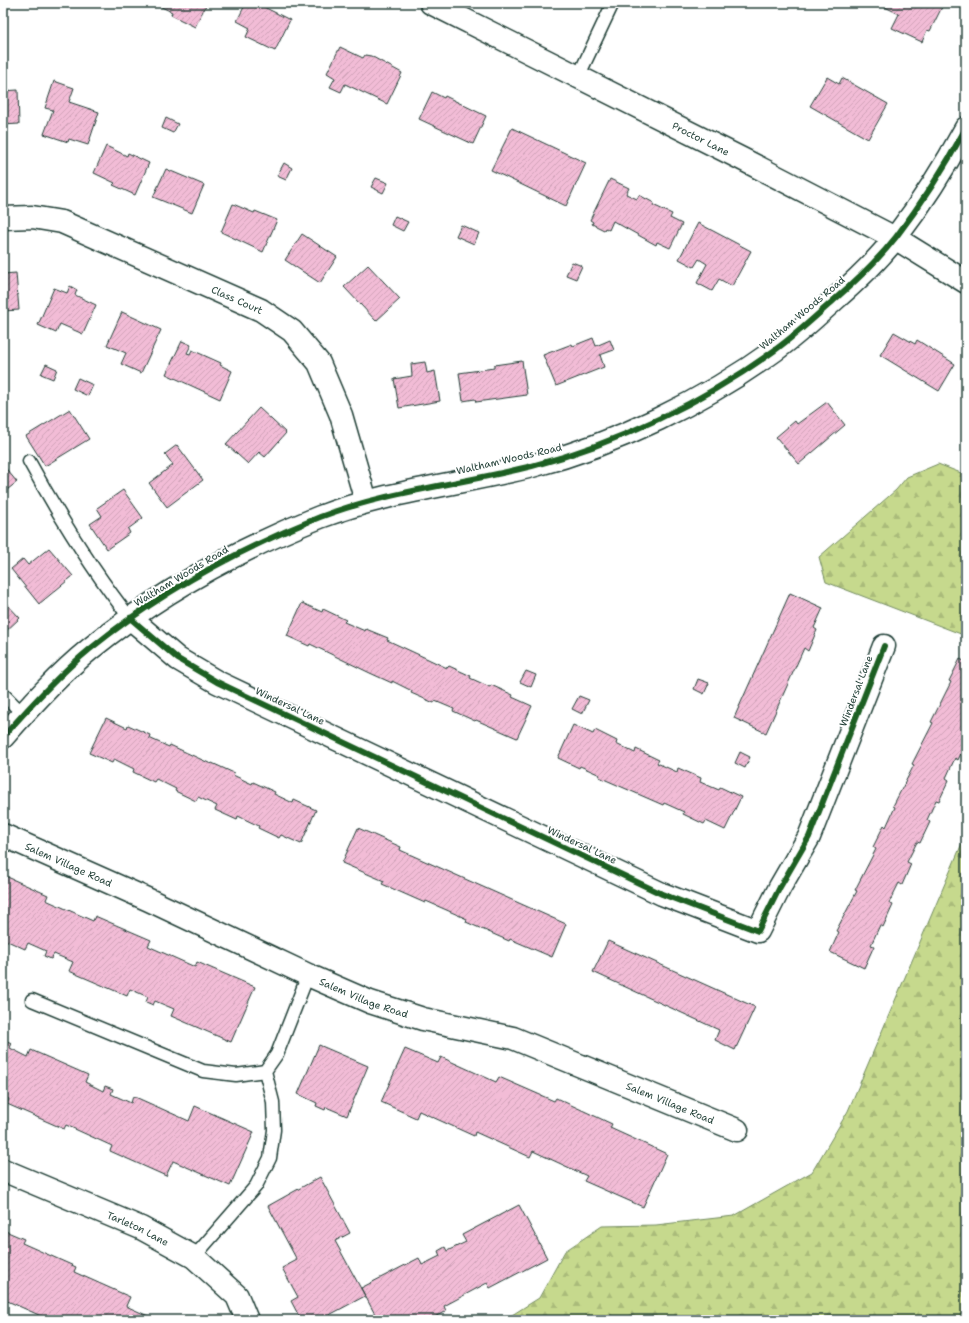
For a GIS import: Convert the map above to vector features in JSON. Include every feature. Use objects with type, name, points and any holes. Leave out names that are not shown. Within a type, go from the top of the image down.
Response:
[{"type":"street","name":"Proctor Lane","points":[[431,3],[742,159],[895,238],[966,282]]},
{"type":"street","name":"Waltham Woods Road","points":[[3,737],[57,678],[88,650],[130,618],[226,559],[321,517],[366,502],[530,466],[566,456],[622,436],[674,411],[725,382],[776,350],[859,278],[895,238],[934,182],[966,128]]},
{"type":"street","name":"Class Court","points":[[3,218],[32,217],[62,222],[261,310],[292,331],[319,363],[341,415],[366,502]]},
{"type":"street","name":"Windersal Lane","points":[[130,618],[178,659],[217,682],[662,894],[758,931],[780,887],[810,837],[884,646]]},
{"type":"street","name":"Salem Village Road","points":[[3,835],[149,900],[308,975],[370,1002],[423,1019],[513,1038],[737,1130]]},
{"type":"street","name":"Tarleton Lane","points":[[3,1170],[141,1228],[194,1257],[237,1296],[247,1320]]},
{"type":"lane","points":[[578,77],[613,3]]},
{"type":"lane","points":[[29,461],[49,498],[110,593],[130,618]]},
{"type":"lane","points":[[3,694],[23,714]]},
{"type":"lane","points":[[32,1000],[203,1071],[236,1075],[265,1071],[278,1054],[308,975]]},
{"type":"lane","points":[[194,1257],[256,1186],[270,1158],[274,1130],[273,1102],[265,1071]]},
{"type":"green space","points":[[938,464],[966,475],[966,636],[826,582],[819,557],[896,490],[907,477]]},
{"type":"green space","points":[[966,834],[966,1320],[504,1320],[539,1298],[565,1251],[602,1226],[656,1225],[734,1216],[812,1172],[848,1111]]},
{"type":"building","points":[[153,3],[207,3],[195,27],[171,15],[172,12]]},
{"type":"building","points":[[246,3],[263,3],[262,6],[290,20],[275,51],[246,37],[250,28],[237,21]]},
{"type":"building","points":[[881,3],[944,3],[930,31],[927,30],[922,42],[892,28],[899,14],[881,5]]},
{"type":"building","points":[[340,47],[363,58],[365,55],[371,56],[402,73],[387,104],[345,84],[341,92],[330,87],[335,78],[327,73]]},
{"type":"building","points":[[827,77],[839,84],[842,78],[888,104],[868,139],[810,106]]},
{"type":"building","points":[[54,81],[74,88],[69,102],[99,112],[88,145],[69,139],[68,142],[44,134],[53,110],[45,108]]},
{"type":"building","points":[[18,90],[19,124],[3,125],[3,91]]},
{"type":"building","points":[[432,92],[444,98],[445,96],[486,116],[473,144],[419,119]]},
{"type":"building","points":[[166,118],[178,124],[173,133],[162,128]]},
{"type":"building","points":[[512,128],[586,163],[566,206],[491,170]]},
{"type":"building","points":[[106,146],[127,156],[128,153],[149,163],[135,195],[113,185],[115,183],[94,173]]},
{"type":"building","points":[[284,163],[292,168],[286,180],[277,176]]},
{"type":"building","points":[[166,169],[204,185],[192,213],[153,197]]},
{"type":"building","points":[[376,178],[388,183],[383,193],[371,187]]},
{"type":"building","points":[[610,179],[629,188],[626,194],[637,199],[639,195],[654,203],[653,205],[672,214],[670,218],[682,224],[670,248],[657,242],[656,245],[613,221],[609,230],[605,228],[604,230],[592,224],[593,222],[590,220]]},
{"type":"building","points":[[233,204],[254,213],[255,211],[277,220],[263,252],[221,232]]},
{"type":"building","points":[[395,216],[408,222],[403,231],[391,225]]},
{"type":"building","points":[[698,223],[751,251],[732,286],[719,279],[712,291],[697,283],[707,264],[699,259],[694,267],[679,259]]},
{"type":"building","points":[[461,225],[479,233],[474,244],[456,236]]},
{"type":"building","points":[[302,234],[337,257],[320,283],[285,260]]},
{"type":"building","points":[[572,262],[582,266],[576,279],[566,275]]},
{"type":"building","points":[[368,265],[400,299],[376,321],[344,287]]},
{"type":"building","points":[[16,273],[19,310],[3,311],[3,274]]},
{"type":"building","points":[[70,286],[77,290],[75,295],[96,305],[83,334],[60,324],[56,333],[38,325],[54,288],[67,293]]},
{"type":"building","points":[[122,312],[161,330],[141,373],[121,364],[126,353],[107,345]]},
{"type":"building","points":[[894,332],[915,344],[917,340],[955,364],[939,391],[880,355]]},
{"type":"building","points":[[593,338],[596,346],[610,340],[614,350],[600,355],[604,367],[556,386],[543,355]]},
{"type":"building","points":[[182,341],[191,345],[187,353],[190,354],[192,350],[221,363],[220,365],[232,371],[220,399],[166,374]]},
{"type":"building","points":[[522,361],[527,395],[476,402],[475,399],[463,401],[459,373],[494,368],[494,365]]},
{"type":"building","points":[[425,362],[427,373],[435,371],[440,401],[399,408],[394,379],[412,376],[411,364]]},
{"type":"building","points":[[46,364],[57,369],[53,379],[41,374]]},
{"type":"building","points":[[78,378],[93,385],[88,396],[73,389]]},
{"type":"building","points":[[827,402],[845,425],[799,464],[776,437],[795,421],[797,424]]},
{"type":"building","points":[[259,408],[286,433],[265,457],[259,452],[248,464],[226,444]]},
{"type":"building","points":[[70,409],[89,439],[45,466],[26,436]]},
{"type":"building","points":[[177,445],[203,480],[167,507],[149,483],[173,465],[165,454]]},
{"type":"building","points":[[3,465],[17,482],[3,493]]},
{"type":"building","points":[[123,490],[143,518],[128,529],[130,533],[107,549],[90,524],[102,516],[97,508]]},
{"type":"building","points":[[49,548],[73,576],[39,604],[11,569],[23,559],[28,565]]},
{"type":"building","points":[[790,593],[823,608],[814,628],[817,630],[808,651],[804,648],[766,733],[734,718]]},
{"type":"building","points":[[3,600],[20,618],[4,633],[3,632]]},
{"type":"building","points":[[302,603],[322,612],[323,609],[346,620],[344,622],[365,631],[366,629],[388,638],[387,640],[447,668],[449,666],[471,676],[470,678],[490,687],[491,685],[513,695],[512,697],[532,706],[517,738],[453,711],[454,709],[435,701],[434,703],[411,693],[412,691],[392,681],[392,683],[310,644],[309,646],[287,636]]},
{"type":"building","points":[[960,659],[966,662],[966,743],[958,760],[955,758],[946,778],[949,780],[939,801],[936,800],[927,820],[930,822],[920,843],[917,842],[907,862],[911,864],[902,885],[899,883],[889,903],[893,905],[883,927],[880,925],[871,945],[874,946],[864,968],[830,952],[839,932],[836,931],[857,891],[855,890],[876,849],[873,847],[884,825],[886,827],[895,807],[893,806],[914,765],[912,764],[933,723],[931,722],[951,682],[949,681]]},
{"type":"building","points":[[526,671],[536,675],[531,687],[520,682]]},
{"type":"building","points":[[698,679],[709,683],[704,694],[694,689]]},
{"type":"building","points":[[579,696],[589,700],[582,714],[572,709]]},
{"type":"building","points":[[106,718],[127,728],[128,725],[150,735],[149,738],[169,747],[170,745],[234,773],[233,775],[252,784],[253,782],[275,792],[274,794],[293,803],[294,800],[316,810],[301,844],[281,835],[279,838],[238,816],[237,820],[215,810],[217,806],[198,797],[196,801],[175,791],[176,789],[156,779],[154,782],[133,772],[134,769],[114,759],[112,763],[89,753]]},
{"type":"building","points":[[573,725],[593,734],[595,730],[617,741],[616,744],[635,753],[636,749],[659,760],[657,763],[677,772],[678,768],[701,778],[700,782],[719,790],[720,787],[741,797],[725,830],[706,821],[704,824],[683,814],[684,812],[664,803],[663,805],[599,777],[600,775],[580,766],[579,768],[558,758]]},
{"type":"building","points":[[740,752],[750,757],[745,768],[735,763]]},
{"type":"building","points":[[358,828],[401,847],[400,850],[566,924],[552,957],[510,939],[509,941],[466,922],[467,919],[382,884],[384,881],[342,863]]},
{"type":"building","points":[[3,875],[48,895],[46,900],[93,921],[95,916],[151,940],[148,946],[195,967],[197,962],[255,987],[231,1042],[171,1016],[174,1009],[155,1001],[153,1005],[146,1002],[148,997],[130,989],[127,996],[69,971],[73,962],[54,954],[51,959],[44,956],[46,951],[28,943],[25,949],[3,939]]},
{"type":"building","points":[[608,941],[755,1007],[735,1050],[715,1040],[719,1030],[593,972]]},
{"type":"building","points":[[4,1040],[12,1043],[10,1048],[28,1057],[31,1050],[88,1075],[85,1082],[103,1091],[105,1086],[113,1089],[111,1094],[131,1103],[133,1096],[189,1121],[195,1106],[254,1132],[230,1186],[173,1161],[166,1176],[110,1151],[112,1146],[66,1125],[64,1129],[7,1104],[9,1099],[3,1097]]},
{"type":"building","points":[[319,1045],[368,1066],[347,1116],[326,1107],[325,1110],[316,1106],[317,1103],[298,1094]]},
{"type":"building","points":[[405,1049],[438,1063],[441,1057],[496,1082],[499,1077],[554,1101],[556,1098],[612,1124],[610,1128],[667,1154],[643,1207],[584,1181],[587,1176],[533,1151],[530,1157],[475,1132],[474,1136],[419,1111],[416,1118],[381,1102]]},
{"type":"building","points":[[320,1177],[350,1233],[335,1241],[365,1296],[320,1320],[301,1320],[291,1301],[298,1297],[282,1268],[297,1260],[268,1206]]},
{"type":"building","points":[[519,1205],[547,1258],[490,1288],[487,1283],[444,1306],[446,1311],[429,1320],[378,1320],[361,1288],[419,1258],[422,1265],[440,1256],[438,1251],[445,1247],[447,1251],[466,1242],[462,1235]]},
{"type":"building","points":[[3,1230],[24,1239],[22,1243],[76,1267],[74,1272],[130,1297],[126,1306],[157,1320],[50,1320],[3,1299]]},
{"type":"cycle path","points":[[3,737],[34,702],[67,669],[116,629],[171,591],[200,574],[259,544],[320,517],[346,508],[398,494],[532,466],[596,446],[659,419],[719,387],[748,369],[798,332],[882,254],[906,224],[942,170],[966,128]]},
{"type":"cycle path","points":[[130,618],[178,659],[217,682],[662,894],[758,931],[780,887],[809,837],[884,646]]}]
